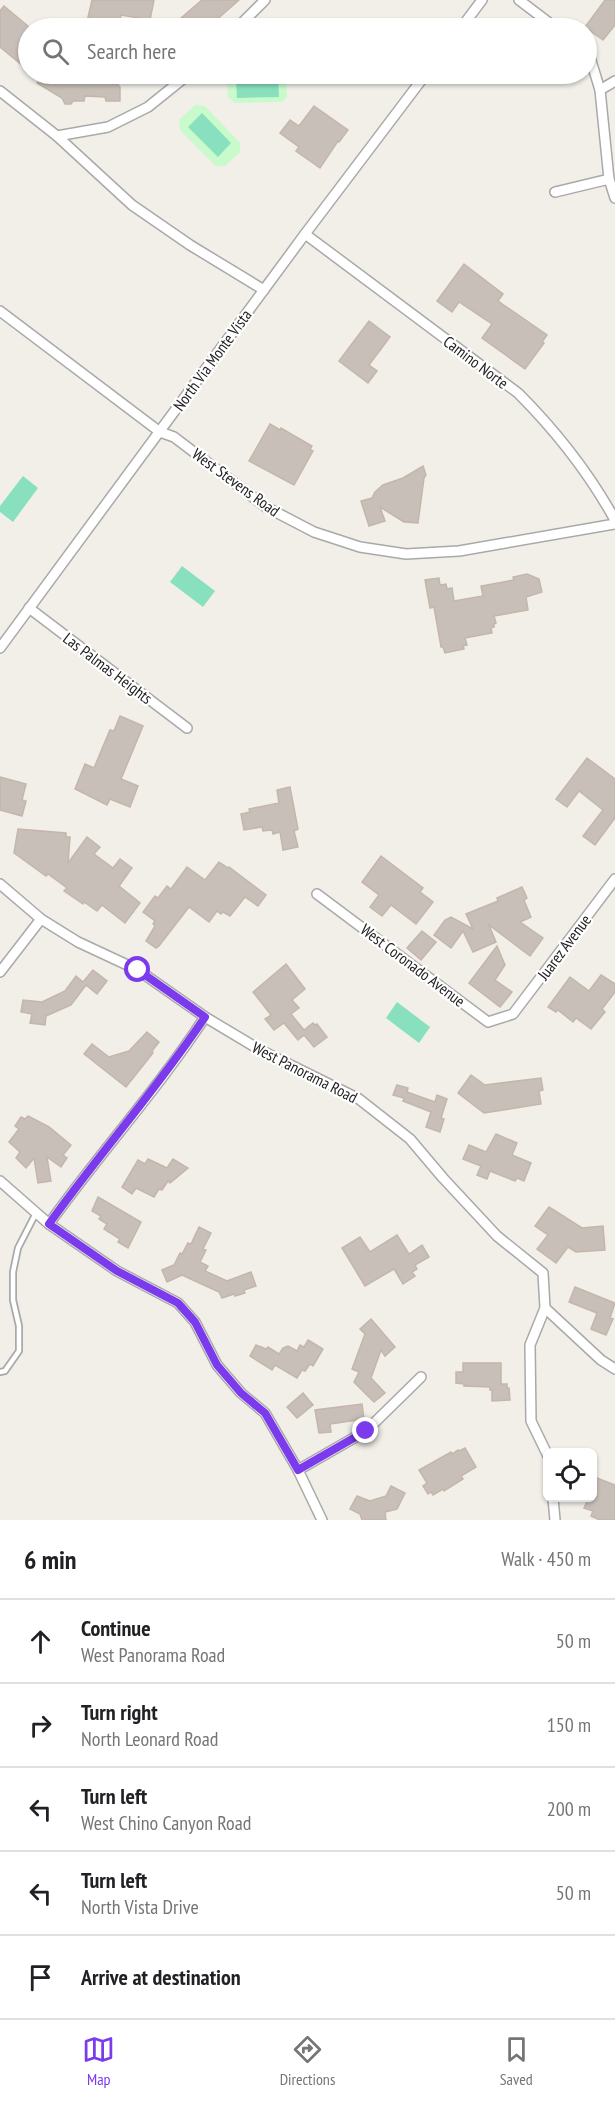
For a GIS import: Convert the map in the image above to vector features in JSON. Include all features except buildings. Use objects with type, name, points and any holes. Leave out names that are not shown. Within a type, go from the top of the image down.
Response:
[{"type":"street","points":[[247,18],[265,0]]},
{"type":"street","points":[[468,18],[482,0]]},
{"type":"street","points":[[519,0],[543,18]]},
{"type":"street","points":[[597,80],[609,179],[615,198]]},
{"type":"street","points":[[600,90],[615,81]]},
{"type":"street","points":[[57,136],[108,127],[148,107],[177,84]]},
{"type":"street","name":"North Via Monte Vista","points":[[0,648],[418,84]]},
{"type":"street","points":[[0,92],[57,136],[132,204],[190,244],[264,290]]},
{"type":"street","points":[[555,192],[609,179]]},
{"type":"street","name":"Camino Norte","points":[[305,234],[518,393],[552,429],[597,489],[615,522]]},
{"type":"street","name":"West Stevens Road","points":[[0,311],[160,432],[174,437],[266,507],[314,532],[360,547],[406,554],[459,551],[615,522]]},
{"type":"street","name":"Las Palmas Heights","points":[[29,608],[187,728]]},
{"type":"street","name":"Juarez Avenue","points":[[513,1014],[615,879]]},
{"type":"street","name":"West Panorama Road","points":[[0,885],[41,919],[78,942],[138,970],[205,1017],[262,1051],[359,1099],[410,1139],[497,1236],[543,1273],[545,1308],[531,1345],[531,1421],[544,1448]]},
{"type":"street","name":"West Coronado Avenue","points":[[317,894],[488,1022],[513,1014]]},
{"type":"street","points":[[0,972],[41,919]]},
{"type":"street","points":[[49,1224],[79,1182],[183,1051],[205,1017]]},
{"type":"street","points":[[0,1181],[49,1224],[117,1271],[178,1303],[195,1322],[217,1365],[241,1393],[265,1413],[298,1470],[322,1520]]},
{"type":"street","points":[[545,1308],[601,1360],[615,1369]]},
{"type":"street","points":[[298,1470],[366,1431],[421,1377]]},
{"type":"street","points":[[553,1502],[555,1520]]},
{"type":"lane","points":[[0,1372],[5,1371],[19,1351],[19,1326],[13,1300],[13,1272],[18,1248],[36,1213]]},
{"type":"green space","points":[[227,84],[286,84],[287,97],[282,102],[235,103],[228,97]]},
{"type":"green space","points":[[236,84],[278,84],[279,97],[237,98]]},
{"type":"green space","points":[[195,105],[205,106],[240,143],[240,152],[225,166],[216,166],[180,130],[179,120]]},
{"type":"green space","points":[[202,113],[231,143],[218,157],[188,127]]},
{"type":"green space","points":[[23,476],[38,488],[13,522],[0,512],[0,506]]},
{"type":"green space","points":[[182,566],[215,591],[203,607],[170,582]]},
{"type":"green space","points":[[397,1002],[430,1027],[419,1043],[386,1018]]},
{"type":"route","points":[[138,970],[205,1017],[183,1051],[79,1182],[49,1224],[117,1271],[178,1303],[195,1322],[217,1365],[241,1393],[265,1413],[298,1470],[366,1431]]}]
